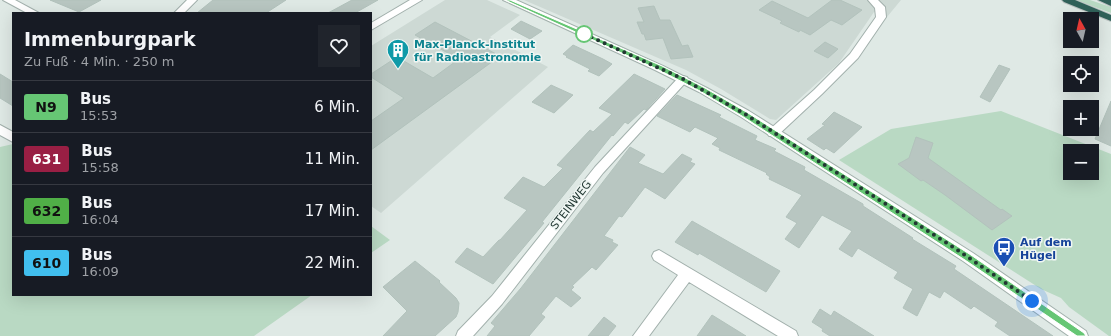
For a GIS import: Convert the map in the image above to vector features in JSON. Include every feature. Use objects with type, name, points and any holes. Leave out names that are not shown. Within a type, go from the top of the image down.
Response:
[{"type":"highway","points":[[1067,0],[1111,18]]},
{"type":"highway","points":[[1103,0],[1111,3]]},
{"type":"street","points":[[8,0],[32,12]]},
{"type":"street","points":[[180,12],[192,0]]},
{"type":"street","points":[[372,26],[416,0]]},
{"type":"street","points":[[508,0],[683,79],[745,114],[974,261],[1081,336]]},
{"type":"street","points":[[773,133],[818,92],[854,56],[881,17],[880,7],[873,0]]},
{"type":"street","name":"STEINWEG","points":[[464,336],[497,300],[599,170],[683,79]]},
{"type":"street","points":[[0,129],[12,137]]},
{"type":"street","points":[[0,141],[12,138]]},
{"type":"street","points":[[659,256],[791,336]]},
{"type":"street","points":[[640,336],[687,274]]},
{"type":"shaded area","points":[[445,0],[487,0],[520,15],[490,37],[548,67],[381,213],[372,207],[372,45]]},
{"type":"shaded area","points":[[524,0],[901,0],[887,17],[874,12],[839,63],[776,120],[770,119],[721,89],[686,70]]},
{"type":"green space","points":[[1076,0],[1090,0],[1111,7],[1111,13]]},
{"type":"green space","points":[[1001,111],[1085,144],[1063,144],[1063,180],[1099,180],[1099,149],[1111,154],[1111,336],[1069,307],[1061,298],[1041,289],[839,160],[891,129]]},
{"type":"green space","points":[[12,144],[12,296],[311,296],[254,336],[0,336],[0,147]]},
{"type":"green space","points":[[372,227],[390,240],[372,252]]},
{"type":"building","points":[[50,0],[101,0],[79,12]]},
{"type":"building","points":[[213,0],[286,0],[268,12],[198,12]]},
{"type":"building","points":[[352,0],[378,0],[357,12],[330,12]]},
{"type":"building","points":[[832,0],[840,0],[862,10],[842,25],[831,20],[810,35],[800,30],[799,32],[780,23],[782,21],[759,10],[772,1],[808,18]]},
{"type":"building","points":[[654,6],[660,20],[670,20],[682,46],[688,45],[693,57],[671,59],[663,38],[646,40],[637,22],[644,22],[638,8]]},
{"type":"building","points":[[521,21],[542,31],[530,39],[511,29]]},
{"type":"building","name":"Max-Planck-Institut für Radioastronomie","points":[[435,22],[500,56],[372,149],[372,120],[404,98],[372,78],[372,73],[397,57],[433,78],[459,59],[415,35]]},
{"type":"building","points":[[825,42],[838,49],[828,58],[814,51]]},
{"type":"building","points":[[573,45],[612,64],[599,76],[588,71],[590,69],[563,54]]},
{"type":"building","points":[[999,65],[1010,69],[990,102],[980,97]]},
{"type":"building","points":[[0,74],[12,81],[12,105],[0,98]]},
{"type":"building","points":[[634,74],[665,89],[646,110],[644,109],[628,124],[625,122],[613,136],[612,135],[542,222],[544,223],[493,284],[455,262],[467,248],[483,257],[500,240],[527,210],[504,198],[523,177],[544,187],[563,168],[557,165],[590,130],[593,132],[612,114],[599,108]]},
{"type":"building","points":[[551,85],[573,95],[554,113],[532,102]]},
{"type":"building","points":[[677,95],[721,115],[719,117],[757,136],[755,140],[776,149],[774,151],[805,167],[804,170],[863,204],[863,206],[913,238],[912,239],[956,266],[954,269],[1053,336],[1010,336],[995,326],[998,322],[974,306],[971,309],[944,291],[940,298],[929,292],[917,316],[903,308],[913,289],[894,278],[898,272],[858,248],[852,257],[839,249],[852,231],[822,215],[799,248],[785,239],[797,223],[786,217],[802,195],[769,179],[770,177],[766,174],[767,173],[719,150],[720,148],[712,144],[718,138],[695,127],[690,132],[657,116]]},
{"type":"building","points":[[1111,101],[1111,146],[1095,139],[1096,136],[1099,136],[1099,130]]},
{"type":"building","points":[[834,112],[862,127],[834,153],[826,148],[824,150],[807,139],[825,125],[822,124]]},
{"type":"building","points":[[916,137],[933,143],[928,158],[1001,210],[1002,209],[1012,216],[992,230],[945,195],[923,180],[921,181],[898,164],[909,158]]},
{"type":"building","points":[[630,147],[645,155],[638,163],[663,174],[682,154],[692,159],[690,162],[695,164],[665,199],[645,187],[622,217],[619,216],[604,236],[613,240],[612,242],[618,245],[596,270],[592,267],[572,286],[574,287],[571,290],[581,298],[571,307],[556,296],[541,314],[545,317],[529,336],[487,336],[495,326],[491,323],[521,288]]},
{"type":"building","points":[[692,221],[780,271],[766,292],[699,253],[698,255],[675,242]]},
{"type":"building","points":[[415,261],[440,281],[439,282],[456,298],[459,303],[456,317],[435,336],[383,336],[407,311],[383,287]]},
{"type":"building","points":[[820,309],[831,316],[834,311],[874,336],[830,336],[822,331],[823,329],[812,322]]},
{"type":"building","points":[[712,315],[746,336],[697,336]]},
{"type":"building","points":[[604,317],[616,326],[608,336],[588,336]]},
{"type":"bus line","name":"N9","points":[[508,0],[683,79],[745,114],[968,257],[1039,305],[1081,336]]},
{"type":"place","name":"Max-Planck-Institut für Radioastronomie","points":[[398,70]]},
{"type":"place","name":"Auf dem Hügel","points":[[1004,268]]},
{"type":"route","points":[[584,34],[578,31],[683,79],[745,114],[956,249],[1032,301]]}]
